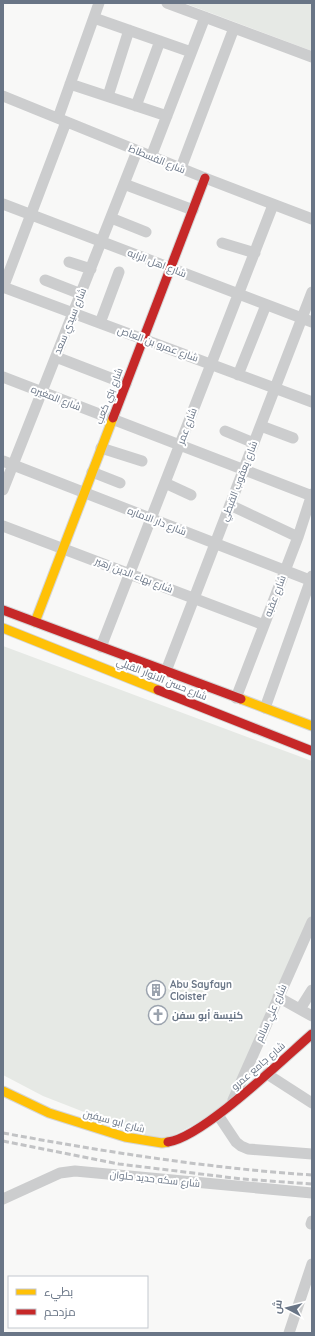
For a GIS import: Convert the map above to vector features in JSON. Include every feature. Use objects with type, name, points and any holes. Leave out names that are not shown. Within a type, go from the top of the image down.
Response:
[{"type":"street","points":[[3,287],[31,215],[62,120],[70,84],[99,3]]},
{"type":"street","points":[[167,3],[312,56]]},
{"type":"street","points":[[151,156],[205,17]]},
{"type":"street","points":[[94,18],[192,52]]},
{"type":"street","points":[[181,168],[234,28]]},
{"type":"street","points":[[108,96],[129,30]]},
{"type":"street","points":[[136,106],[160,41]]},
{"type":"street","points":[[70,84],[166,116]]},
{"type":"street","name":"شارع الفسطاط","points":[[3,96],[137,151],[312,219]]},
{"type":"street","name":"شارع سيدي سعد","points":[[3,490],[8,463],[42,392],[137,151]]},
{"type":"street","name":"شارع بني كعب","points":[[35,622],[205,178]]},
{"type":"street","points":[[124,184],[193,210]]},
{"type":"street","name":"شارع اهل الرايه","points":[[3,204],[307,320]]},
{"type":"street","name":"شارع عمر","points":[[101,647],[273,205]]},
{"type":"street","points":[[111,218],[146,232]]},
{"type":"street","points":[[222,243],[254,253]]},
{"type":"street","points":[[69,262],[90,269]]},
{"type":"street","points":[[100,323],[119,272]]},
{"type":"street","points":[[45,280],[81,294]]},
{"type":"street","name":"شارع عمرو بن العاص","points":[[3,287],[312,402]]},
{"type":"street","name":"شارع يعقوب القبطي","points":[[166,671],[275,388],[307,320],[312,292]]},
{"type":"street","points":[[238,375],[266,305]]},
{"type":"street","points":[[56,357],[126,384]]},
{"type":"street","name":"شارع المغيره","points":[[3,377],[312,495]]},
{"type":"street","points":[[261,426],[293,438]]},
{"type":"street","points":[[225,431],[254,443]]},
{"type":"street","points":[[101,448],[142,461]]},
{"type":"street","name":"شارع دار الاماره","points":[[8,463],[215,544],[312,579]]},
{"type":"street","points":[[92,472],[120,483]]},
{"type":"street","points":[[165,484],[191,495]]},
{"type":"street","name":"شارع عقبه","points":[[236,698],[298,537],[312,495]]},
{"type":"street","points":[[230,505],[298,537]]},
{"type":"street","name":"شارع بهاء الدين زهير","points":[[3,526],[264,625]]},
{"type":"street","points":[[265,708],[312,579]]},
{"type":"street","name":"شارع حسن الانوار القبلي","points":[[3,610],[312,726]]},
{"type":"street","name":"شارع حسن الانوار القبلي","points":[[3,628],[312,751]]},
{"type":"street","name":"شارع علي سالم","points":[[231,1104],[312,922]]},
{"type":"street","points":[[300,1009],[312,990]]},
{"type":"street","points":[[278,997],[312,1016]]},
{"type":"street","name":"شارع جامع عمرو","points":[[218,1115],[311,1036]]},
{"type":"street","points":[[267,1074],[311,1101]]},
{"type":"street","name":"شارع ابو سيفين","points":[[3,1091],[49,1113],[147,1142],[162,1143],[176,1141],[218,1115]]},
{"type":"street","points":[[218,1115],[241,1146],[248,1149],[312,1154]]},
{"type":"street","name":"شارع سكه حديد حلوان","points":[[3,1199],[60,1173],[75,1171],[312,1194]]},
{"type":"street","points":[[290,1333],[312,1264]]},
{"type":"shaded area","points":[[184,3],[312,3],[312,51]]},
{"type":"shaded area","points":[[3,646],[312,761],[312,925],[231,1105],[161,1142],[43,1096],[3,1075]]},
{"type":"railway","points":[[3,1133],[80,1147],[196,1164],[312,1175]]},
{"type":"railway","points":[[3,1141],[119,1164],[242,1179],[312,1184]]},
{"type":"traffic: slow","points":[[35,622],[113,418]]},
{"type":"traffic: slow","points":[[3,628],[158,690]]},
{"type":"traffic: slow","points":[[241,699],[312,726]]},
{"type":"traffic: slow","points":[[3,1091],[49,1113],[125,1137],[162,1143],[168,1142]]},
{"type":"traffic: jam","points":[[113,418],[205,178]]},
{"type":"traffic: jam","points":[[3,610],[241,699]]},
{"type":"traffic: jam","points":[[158,690],[312,751]]},
{"type":"traffic: jam","points":[[168,1142],[183,1137],[201,1127],[242,1096],[312,1034]]},
{"type":"place","name":"Abu Sayfayn Cloister","points":[[156,990]]},
{"type":"place","name":"كنيسة أبو سفن","points":[[158,1015]]}]
